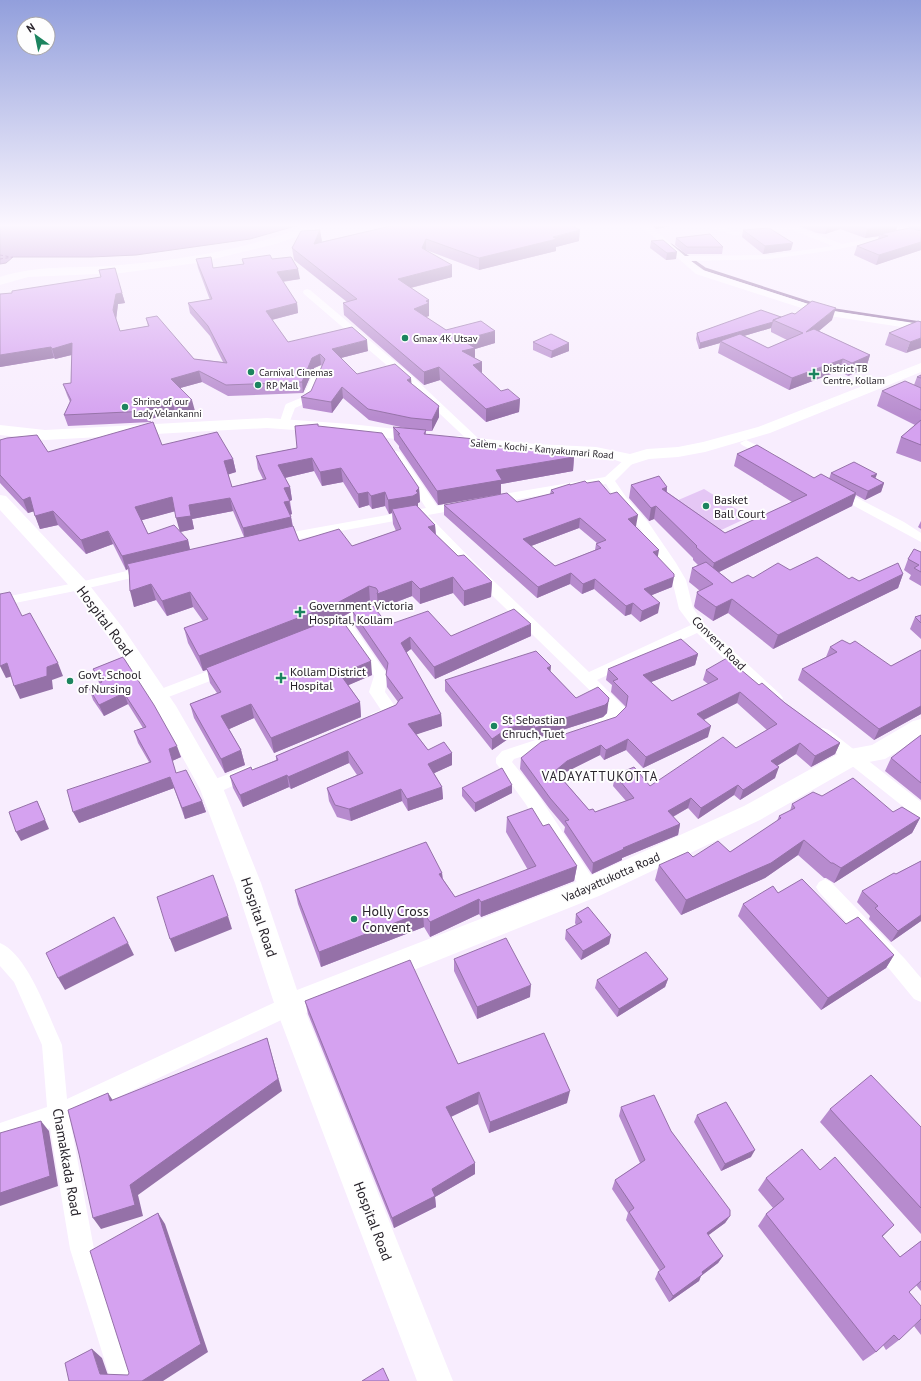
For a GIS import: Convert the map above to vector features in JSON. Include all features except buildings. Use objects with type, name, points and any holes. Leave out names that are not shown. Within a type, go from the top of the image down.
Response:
[{"type":"main road","name":"Salem - Kochi - Kanyakumari Road","points":[[1,432],[29,443],[147,438],[249,430],[310,432],[575,462],[608,464],[620,463],[647,454],[678,452],[705,447],[757,432],[921,367]]},
{"type":"main road","name":"Salem - Kochi - Kanyakumari Road","points":[[1,432],[45,435],[236,423],[284,424],[350,429],[534,449],[600,453],[621,456],[630,460],[648,462],[671,462],[746,443],[893,388],[921,374]]},
{"type":"main road","name":"Hospital Road","points":[[0,500],[80,586],[116,633],[158,696],[211,788],[248,883],[289,1006],[435,1381]]},
{"type":"main road","name":"Vadayattukotta Road","points":[[289,1006],[590,888],[752,813],[853,756],[877,753],[921,727]]},
{"type":"street","points":[[751,289],[826,313],[921,327]]},
{"type":"street","points":[[308,292],[408,378],[477,443]]},
{"type":"street","points":[[284,424],[290,406],[307,399],[320,369]]},
{"type":"street","points":[[387,441],[426,511],[472,568],[587,678],[616,708],[615,717],[609,722],[580,732]]},
{"type":"street","points":[[746,443],[779,461]]},
{"type":"street","points":[[264,542],[426,511],[609,480],[630,460]]},
{"type":"street","name":"Convent Road","points":[[609,480],[621,498],[644,525],[669,563],[678,580],[686,609],[699,627],[784,705]]},
{"type":"street","points":[[826,486],[900,525],[921,538]]},
{"type":"street","points":[[0,602],[80,586],[157,568]]},
{"type":"street","points":[[330,628],[344,623],[371,607]]},
{"type":"street","points":[[344,623],[381,676],[376,692],[391,712],[362,724]]},
{"type":"street","points":[[587,678],[699,627]]},
{"type":"street","points":[[158,696],[237,665]]},
{"type":"street","points":[[809,723],[853,756],[921,811]]},
{"type":"street","points":[[565,736],[508,756],[504,758],[504,763],[531,798],[590,888]]},
{"type":"street","points":[[211,788],[261,767]]},
{"type":"street","points":[[825,887],[898,965],[921,993]]},
{"type":"street","name":"Chamakkada Road","points":[[0,952],[21,976],[52,1045],[58,1114],[82,1249],[124,1381]]},
{"type":"street","points":[[0,1134],[58,1114],[289,1006]]},
{"type":"shaded area","name":"Basket Ball Court","points":[[704,489],[749,517],[719,531],[676,501]]},
{"type":"waterway","points":[[768,289],[816,305]]},
{"type":"waterway","points":[[829,309],[921,323]]},
{"type":"place","name":"Gmax 4K Utsav","points":[[405,338]]},
{"type":"place","name":"Carnival Cinemas","points":[[251,372]]},
{"type":"place","name":"District TB Centre, Kollam","points":[[814,374]]},
{"type":"place","name":"RP Mall","points":[[258,385]]},
{"type":"place","name":"Shrine of our Lady Velankanni","points":[[125,407]]},
{"type":"place","name":"Basket Ball Court","points":[[706,506]]},
{"type":"place","name":"Government Victoria Hospital, Kollam","points":[[300,612]]},
{"type":"place","name":"Kollam District Hospital","points":[[281,678]]},
{"type":"place","name":"Govt. School of Nursing","points":[[70,681]]},
{"type":"place","name":"St Sebastian Chruch, Tuet","points":[[494,726]]},
{"type":"place","name":"Holly Cross Convent","points":[[354,919]]},
{"type":"district","name":"VADAYATTUKOTTA","points":[[600,776]]}]
